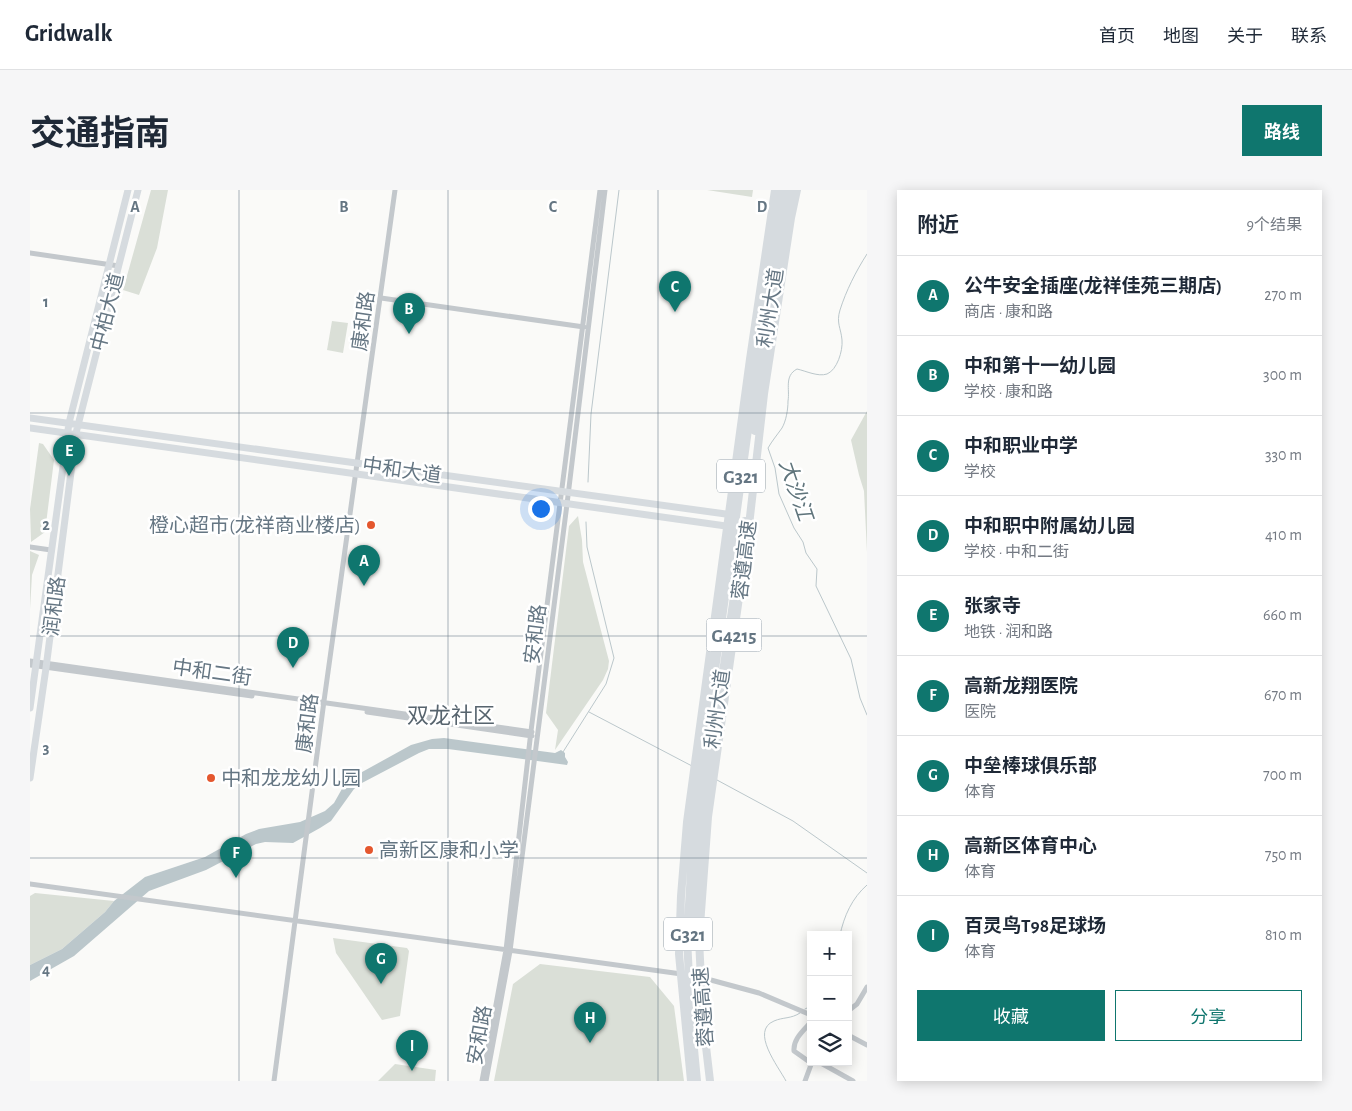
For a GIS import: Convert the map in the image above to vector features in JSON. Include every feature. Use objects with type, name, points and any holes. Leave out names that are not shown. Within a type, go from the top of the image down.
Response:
[{"type":"highway","name":"蓉遵高速","points":[[691,1081],[679,954],[681,896],[687,822],[751,350],[775,190]]},
{"type":"highway","name":"利州大道","points":[[697,1081],[693,976],[703,787],[701,762],[735,527],[780,190]]},
{"type":"highway","name":"利州大道","points":[[703,787],[710,761],[746,517],[760,380],[789,190]]},
{"type":"highway","name":"蓉遵高速","points":[[710,1081],[703,1020],[699,939],[708,817],[748,534],[764,394],[797,190]]},
{"type":"highway","name":"利州大道","points":[[693,976],[706,1081]]},
{"type":"main road","name":"中柏大道","points":[[68,432],[128,190]]},
{"type":"main road","name":"中柏大道","points":[[76,433],[138,190]]},
{"type":"main road","name":"中和大道","points":[[30,418],[736,515]]},
{"type":"main road","name":"中和大道","points":[[30,428],[735,527]]},
{"type":"main road","name":"润和路","points":[[30,708],[33,664],[68,432]]},
{"type":"main road","name":"润和路","points":[[30,778],[76,433]]},
{"type":"street","name":"康和路","points":[[274,1081],[395,190]]},
{"type":"street","name":"安和路","points":[[486,1081],[508,950],[532,752],[531,734],[565,492],[600,190]]},
{"type":"street","name":"安和路","points":[[585,327],[605,190]]},
{"type":"street","points":[[30,253],[119,266]]},
{"type":"street","points":[[381,298],[585,327]]},
{"type":"street","name":"安和路","points":[[532,752],[538,735],[563,503]]},
{"type":"street","points":[[30,547],[51,550]]},
{"type":"street","name":"中和二街","points":[[33,664],[538,735]]},
{"type":"street","points":[[30,884],[693,976],[758,994],[807,1014]]},
{"type":"street","name":"安和路","points":[[482,1081],[508,950]]},
{"type":"street","points":[[852,1008],[857,1004],[867,987]]},
{"type":"street","points":[[807,1027],[794,1042],[793,1046],[794,1051],[807,1060]]},
{"type":"street","points":[[852,1037],[867,1045]]},
{"type":"street","points":[[805,1081],[811,1066]]},
{"type":"street","points":[[826,1066],[853,1081]]},
{"type":"shaded area","points":[[151,190],[168,190],[157,248],[139,295],[123,290]]},
{"type":"shaded area","points":[[707,190],[753,190],[752,197]]},
{"type":"shaded area","points":[[332,321],[348,323],[343,353],[327,350]]},
{"type":"shaded area","points":[[352,325],[363,327],[360,347],[349,345]]},
{"type":"shaded area","points":[[867,411],[867,552],[864,491],[851,440]]},
{"type":"shaded area","points":[[39,443],[43,444],[54,460],[45,532],[31,542],[30,509]]},
{"type":"shaded area","points":[[578,516],[583,562],[609,661],[603,680],[555,750],[558,730],[546,713],[569,526]]},
{"type":"shaded area","points":[[30,551],[39,555],[32,575],[30,609]]},
{"type":"shaded area","points":[[444,738],[555,753],[561,750],[565,753],[568,762],[567,765],[448,749],[429,749],[419,753],[360,784],[354,789],[331,821],[293,843],[265,842],[256,844],[206,870],[149,891],[74,956],[30,981],[30,965],[62,949],[105,912],[114,901],[145,877],[205,857],[246,834],[259,829],[300,822],[325,811],[334,803],[343,787],[353,777],[411,745],[432,739]]},
{"type":"shaded area","points":[[35,893],[114,901],[105,912],[62,949],[30,965],[30,896]]},
{"type":"shaded area","points":[[333,938],[407,948],[409,951],[400,1016],[382,1020],[336,953]]},
{"type":"shaded area","points":[[540,964],[650,977],[674,1006],[684,1081],[494,1081],[513,984]]},
{"type":"shaded area","points":[[395,1064],[436,1070],[435,1081],[378,1081]]},
{"type":"waterway","points":[[588,482],[591,414],[619,190]]},
{"type":"waterway","name":"大沙江","points":[[867,254],[852,281],[840,310],[839,322],[842,344],[834,369],[823,375],[797,369],[790,375],[788,383],[788,408],[785,422],[768,448],[775,468],[779,494],[794,528],[803,542],[806,553],[817,569],[816,586],[851,659],[860,698],[867,715]]},
{"type":"waterway","points":[[563,752],[606,684],[614,658],[587,547],[586,522]]},
{"type":"waterway","points":[[589,712],[692,766]]},
{"type":"waterway","points":[[717,780],[793,821],[867,873]]},
{"type":"waterway","name":"大沙江","points":[[841,931],[849,908],[867,885]]},
{"type":"waterway","name":"大沙江","points":[[786,1081],[768,1049],[765,1032],[767,1026],[774,1021],[800,1013]]},
{"type":"place","name":"中和职业中学","points":[[675,312]]},
{"type":"place","name":"中和第十一幼儿园","points":[[409,334]]},
{"type":"place","name":"张家寺","points":[[69,476]]},
{"type":"place","name":"橙心超市(龙祥商业楼店)","points":[[371,525]]},
{"type":"place","name":"公牛安全插座(龙祥佳苑三期店)","points":[[364,586]]},
{"type":"place","name":"中和职中附属幼儿园","points":[[293,668]]},
{"type":"place","name":"中和龙龙幼儿园","points":[[211,778]]},
{"type":"place","name":"高新区康和小学","points":[[369,850]]},
{"type":"place","name":"高新龙翔医院","points":[[236,878]]},
{"type":"place","name":"中垒棒球俱乐部","points":[[381,984]]},
{"type":"place","name":"高新区体育中心","points":[[590,1043]]},
{"type":"place","name":"百灵鸟T98足球场","points":[[412,1071]]},
{"type":"district","name":"双龙社区","points":[[451,715]]}]
